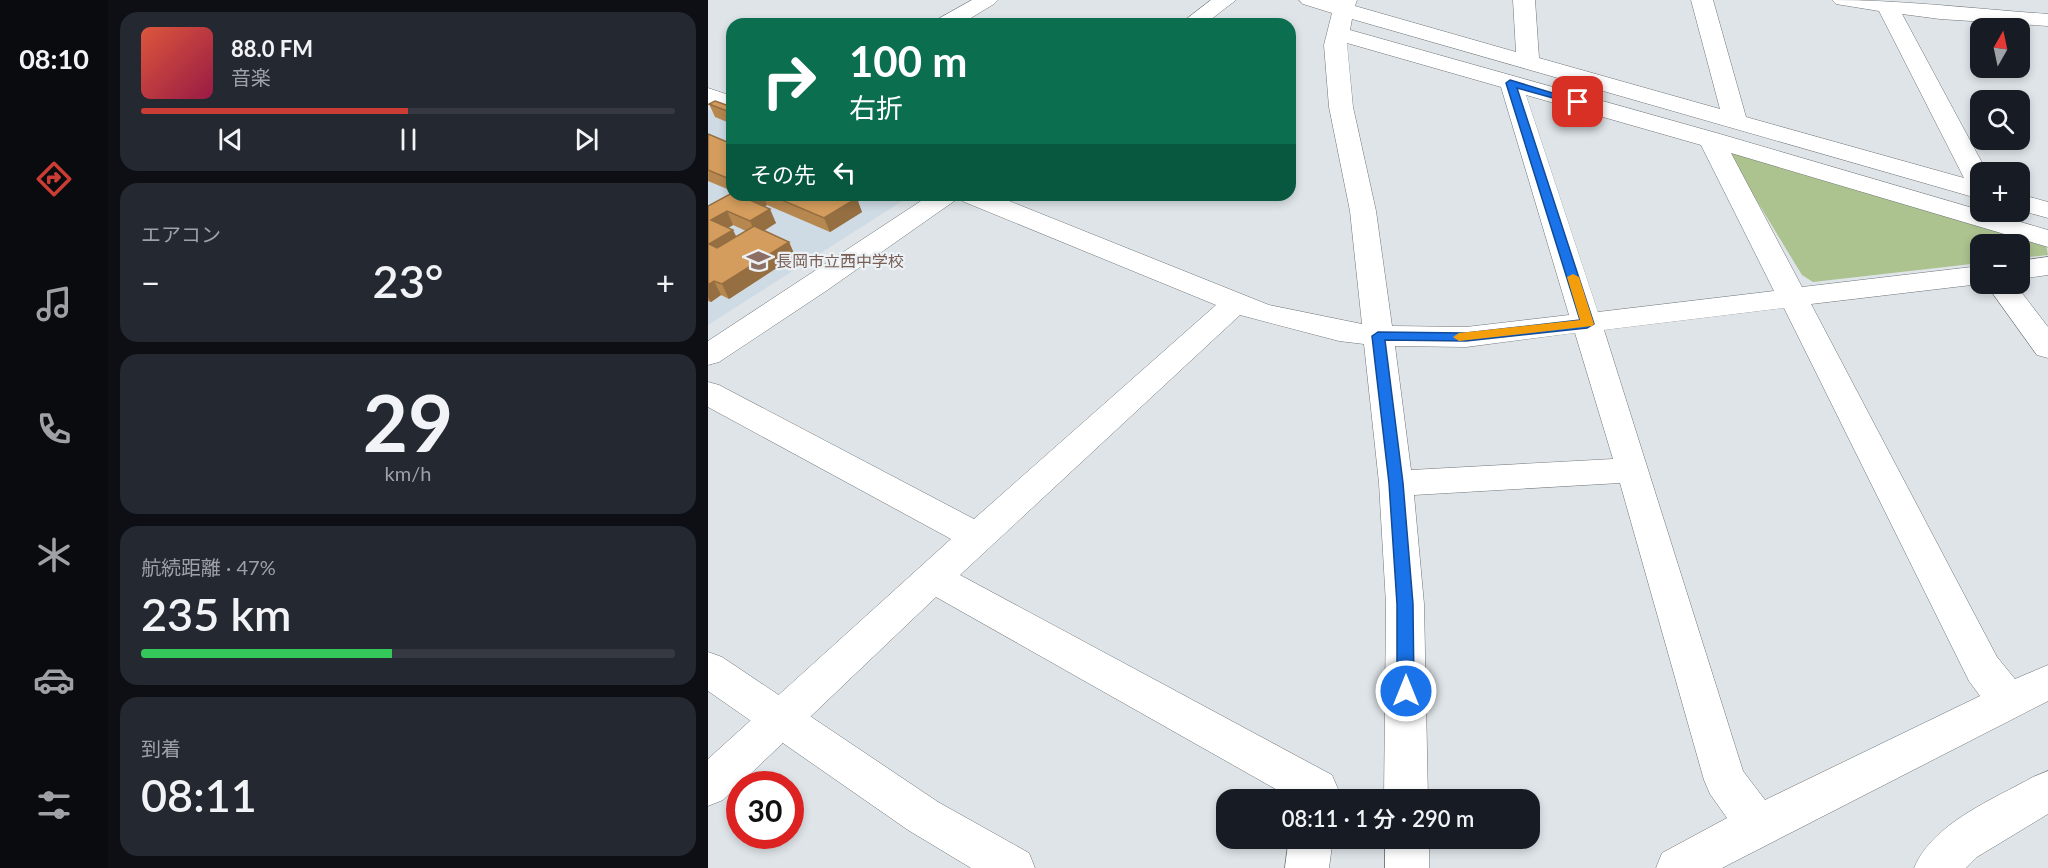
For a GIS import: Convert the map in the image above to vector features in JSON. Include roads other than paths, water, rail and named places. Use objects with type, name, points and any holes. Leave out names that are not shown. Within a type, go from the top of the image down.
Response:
[{"type":"street","points":[[956,18],[987,0]]},
{"type":"street","points":[[1200,18],[1225,0]]},
{"type":"street","points":[[1310,0],[1343,14],[1712,140],[2048,239]]},
{"type":"street","points":[[1524,0],[1520,73],[1587,324],[1725,780],[1758,825]]},
{"type":"street","points":[[1702,0],[1736,122]]},
{"type":"street","points":[[1843,0],[1886,3],[1940,13],[2048,20]]},
{"type":"street","points":[[1886,3],[1970,165]]},
{"type":"street","points":[[1343,14],[1335,45],[1341,107],[1363,211],[1396,483],[1405,604],[1406,789]]},
{"type":"street","points":[[1520,73],[1736,122],[1970,188]]},
{"type":"street","points":[[708,95],[726,102]]},
{"type":"street","points":[[1712,140],[1983,669],[2008,701]]},
{"type":"street","points":[[708,355],[939,201]]},
{"type":"street","points":[[985,201],[1234,304],[1298,322],[1378,336],[1466,337],[1970,276]]},
{"type":"street","points":[[2030,205],[2048,210]]},
{"type":"street","points":[[2030,268],[2048,266]]},
{"type":"street","points":[[2008,294],[2048,348]]},
{"type":"street","points":[[708,786],[976,537],[1234,304]]},
{"type":"street","points":[[708,393],[976,537]]},
{"type":"street","points":[[1396,483],[1632,470]]},
{"type":"street","points":[[933,578],[1317,789]]},
{"type":"street","points":[[708,669],[923,816],[1013,868]]},
{"type":"street","points":[[1678,868],[1758,825],[2048,681]]},
{"type":"street","points":[[1942,867],[1961,842],[2048,791]]},
{"type":"street","points":[[1307,868],[1310,849]]},
{"type":"street","points":[[1407,849],[1407,868]]},
{"type":"place","name":"長岡市立西中学校","points":[[758,260]]}]
